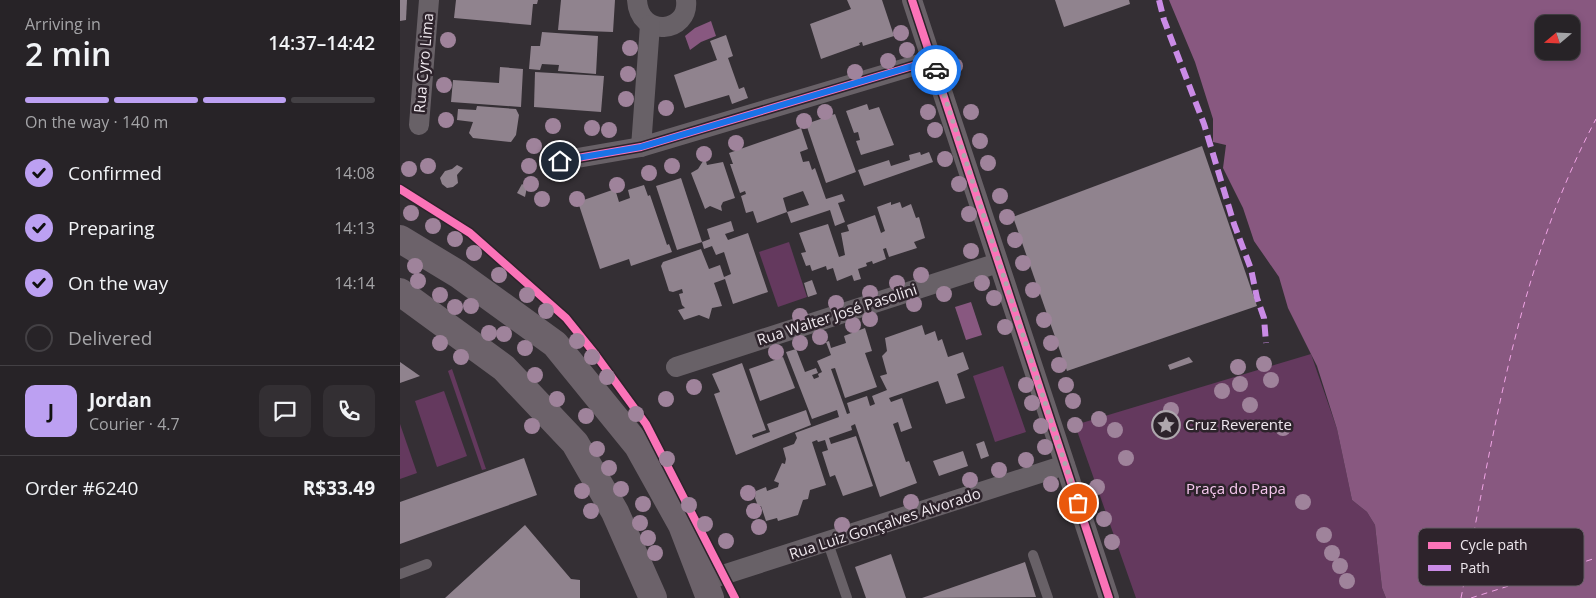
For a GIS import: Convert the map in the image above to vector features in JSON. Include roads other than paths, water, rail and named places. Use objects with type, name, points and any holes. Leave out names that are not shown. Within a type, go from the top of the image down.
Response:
[{"type":"main road","points":[[400,239],[458,274],[555,344],[638,446],[682,524],[707,590]]},
{"type":"main road","points":[[400,292],[504,368],[575,443],[616,512],[653,598]]},
{"type":"street","name":"Rua Cyro Lima","points":[[419,125],[429,0]]},
{"type":"street","points":[[637,0],[641,16],[650,25],[667,28],[680,20],[687,6],[686,0]]},
{"type":"street","points":[[912,0],[1109,598]]},
{"type":"street","points":[[641,147],[650,25]]},
{"type":"street","points":[[560,161],[641,147],[933,60]]},
{"type":"street","name":"Rua Walter José Pasolini","points":[[676,367],[998,263]]},
{"type":"street","name":"Rua Luiz Gonçalves Alvorado","points":[[707,590],[828,543],[1065,465]]},
{"type":"lane","points":[[828,543],[847,598]]},
{"type":"lane","points":[[1033,555],[1048,598]]},
{"type":"lane","points":[[400,574],[426,564]]},
{"type":"place","name":"Cruz Reverente","points":[[1166,425]]},
{"type":"park label","name":"Praça do Papa","points":[[1236,489]]}]
